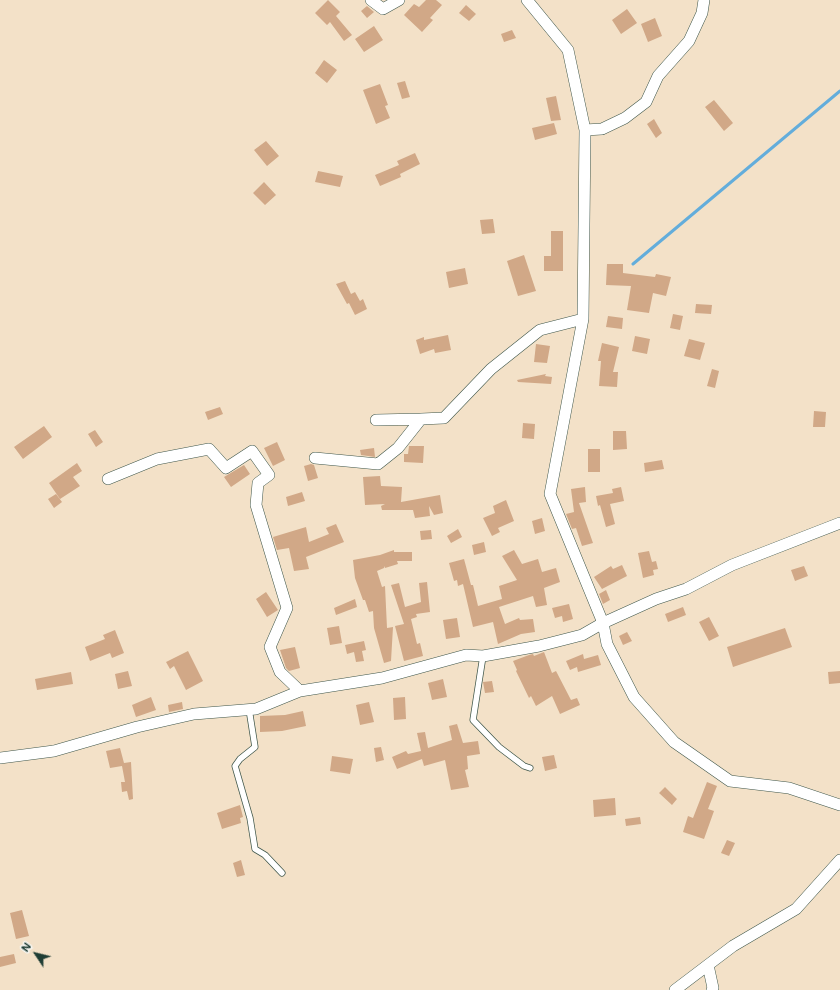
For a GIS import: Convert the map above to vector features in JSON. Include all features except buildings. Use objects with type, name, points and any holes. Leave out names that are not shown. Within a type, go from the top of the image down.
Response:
[{"type":"street","points":[[371,0],[383,9],[399,0]]},
{"type":"street","points":[[527,0],[568,50],[585,130],[583,319],[550,494],[603,623],[607,644],[634,697],[674,742],[730,781],[789,788],[840,805]]},
{"type":"street","points":[[585,130],[602,129],[625,118],[646,102],[658,76],[689,41],[702,13],[704,0]]},
{"type":"street","points":[[376,420],[444,418],[491,369],[540,330],[583,319]]},
{"type":"street","points":[[314,458],[378,464],[398,448],[421,419]]},
{"type":"street","points":[[108,479],[157,459],[209,449],[226,468],[252,451],[269,475],[258,483],[256,505],[287,608],[270,647],[280,672],[300,691]]},
{"type":"street","points":[[0,758],[54,751],[137,727],[194,714],[256,708],[300,691],[382,678],[466,655],[484,656],[582,635],[603,623],[656,598],[686,589],[732,565],[840,523]]},
{"type":"street","points":[[675,990],[733,946],[796,909],[840,860]]},
{"type":"street","points":[[708,966],[713,988],[712,990]]},
{"type":"lane","points":[[484,656],[473,720],[498,747],[524,766],[530,768]]},
{"type":"lane","points":[[249,709],[255,747],[240,759],[235,766],[250,818],[255,849],[265,856],[282,873]]},
{"type":"waterway","points":[[633,264],[840,91]]}]
